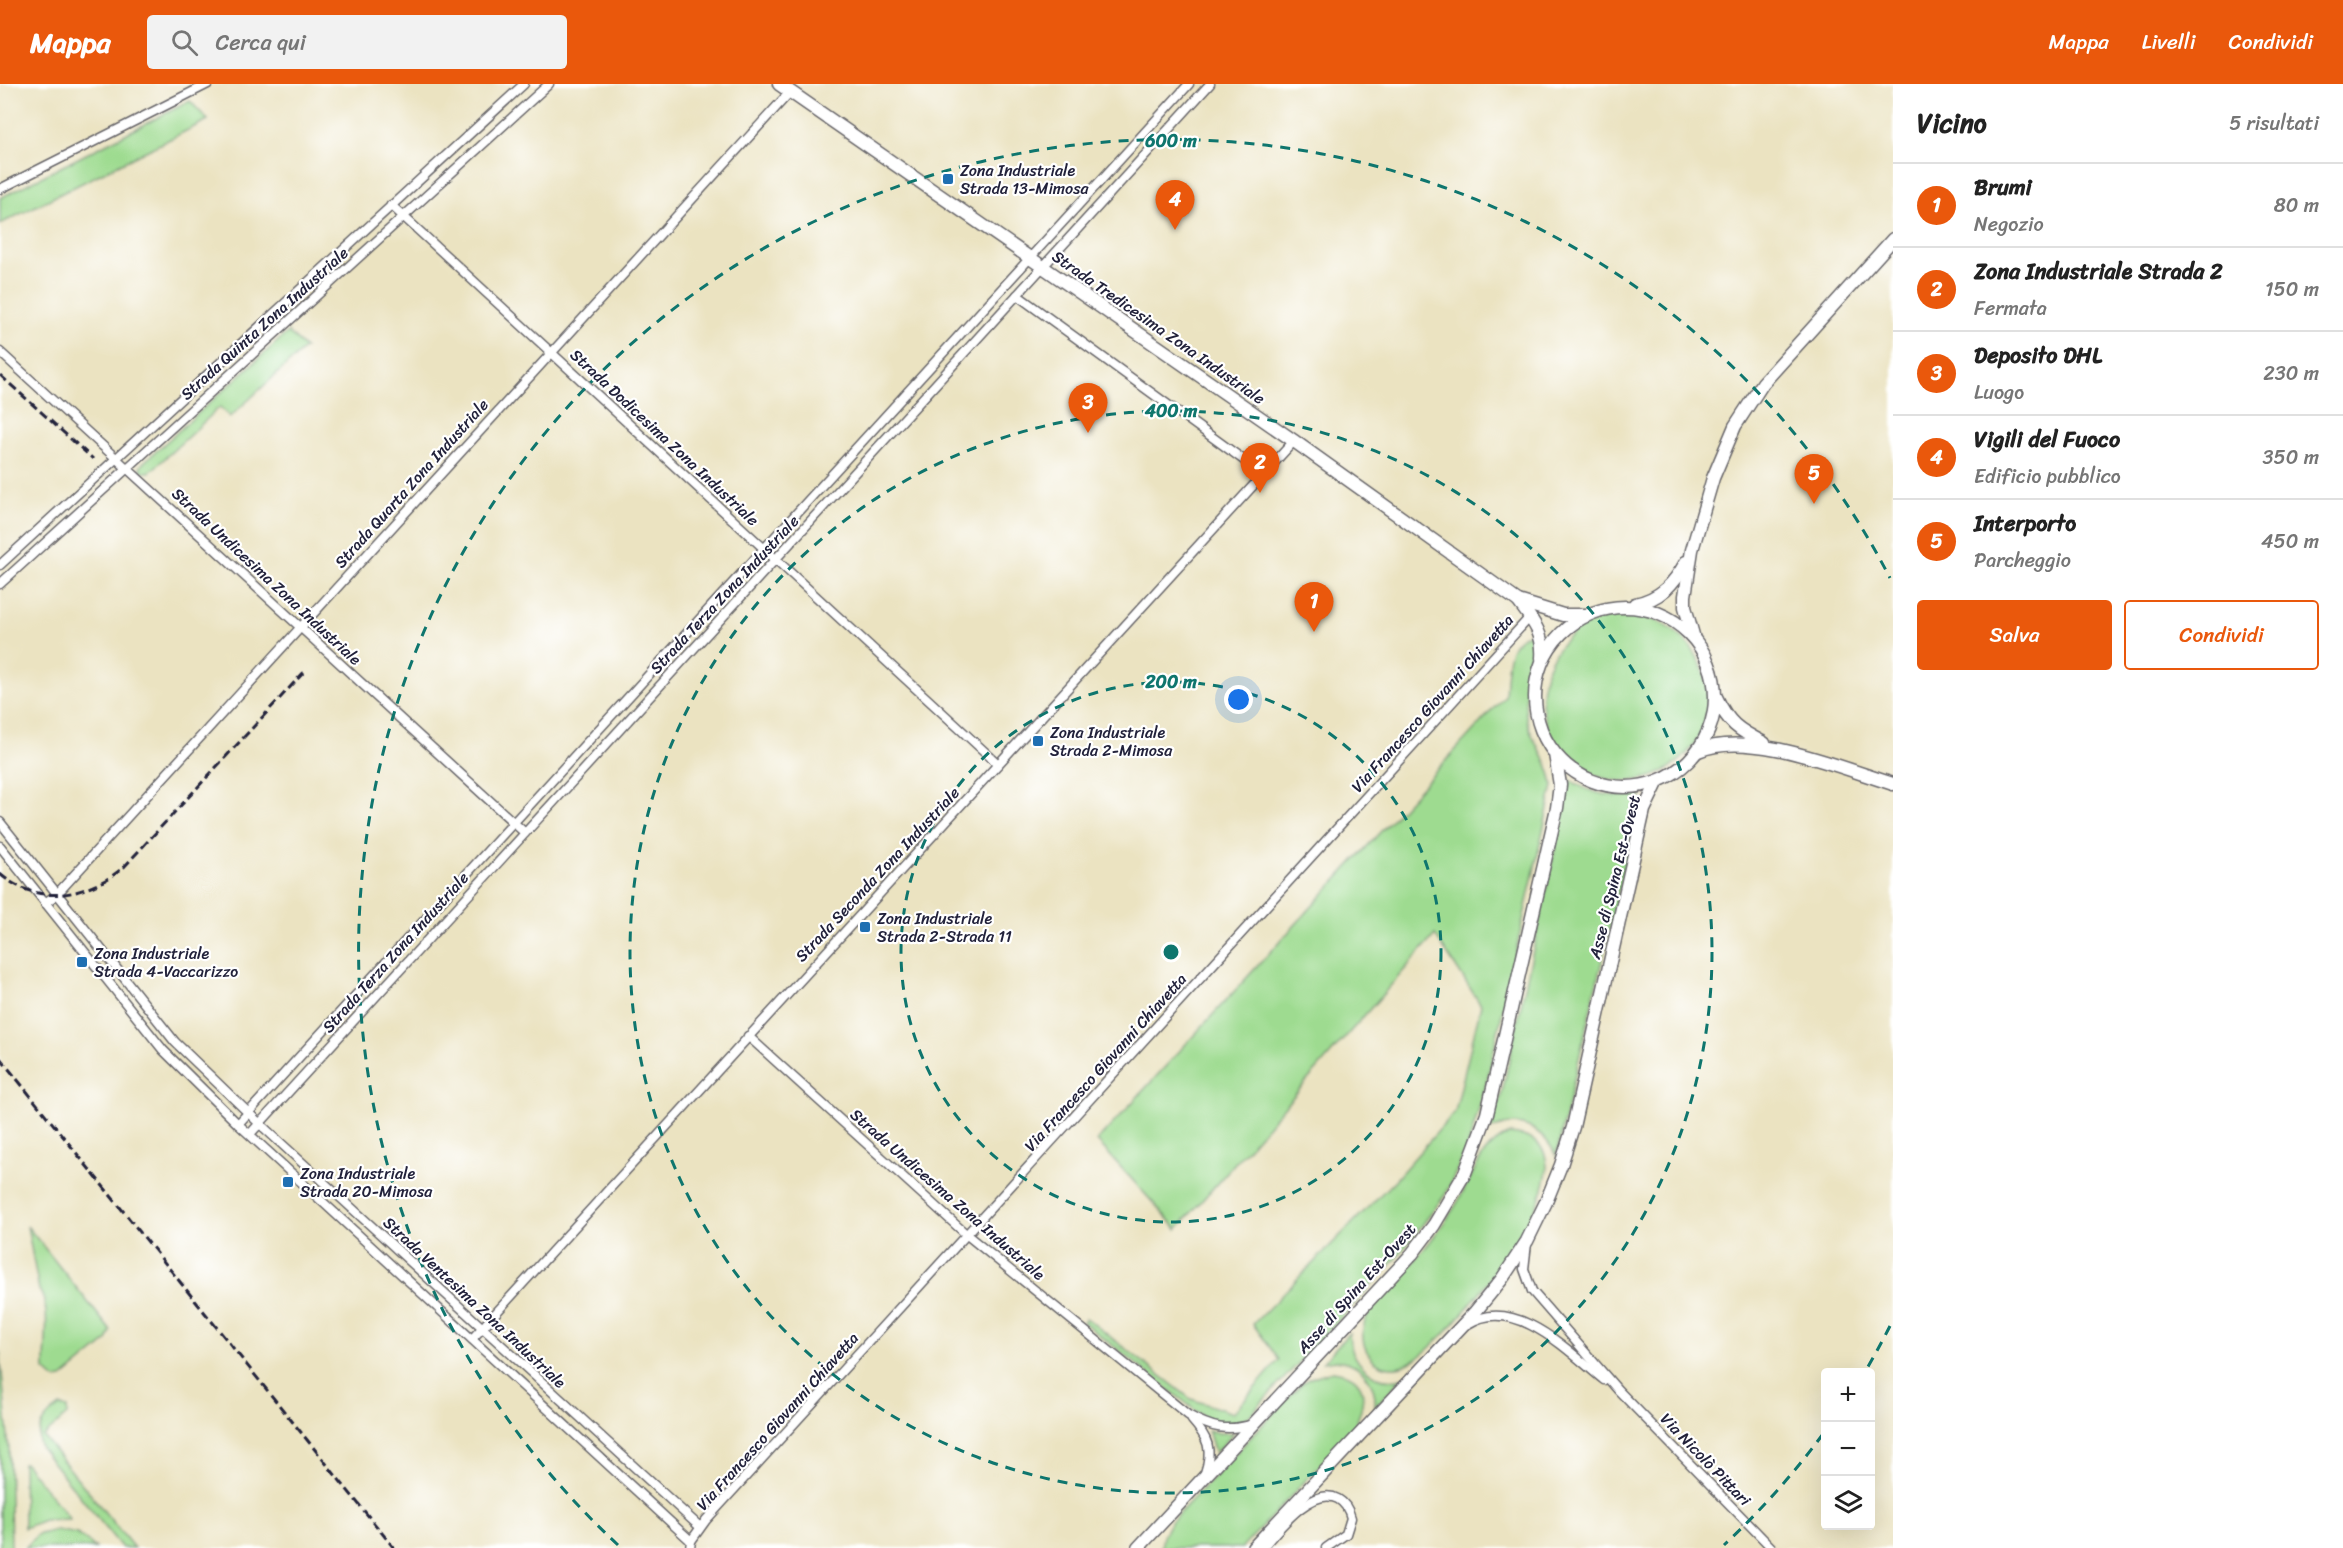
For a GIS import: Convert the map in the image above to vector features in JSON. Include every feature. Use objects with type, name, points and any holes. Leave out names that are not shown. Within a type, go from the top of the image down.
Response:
[{"type":"main road","name":"Strada Tredicesima Zona Industriale","points":[[779,84],[1294,441],[1518,601]]},
{"type":"main road","points":[[1518,601],[1540,631],[1543,642],[1542,661],[1536,681],[1536,710],[1544,736],[1555,754],[1576,773],[1602,784],[1630,787],[1658,781],[1683,766],[1698,751],[1711,724],[1715,696],[1711,669],[1695,639],[1685,607],[1692,550],[1713,478],[1735,426],[1763,383],[1893,239]]},
{"type":"main road","points":[[1542,661],[1557,637],[1586,615],[1606,608],[1645,602],[1664,592],[1677,579],[1692,550]]},
{"type":"main road","points":[[1518,601],[1563,615],[1586,615]]},
{"type":"main road","points":[[1626,606],[1661,614],[1679,624],[1695,639]]},
{"type":"main road","points":[[1715,696],[1724,713],[1738,730],[1778,750]]},
{"type":"main road","points":[[1698,751],[1721,744],[1746,744],[1778,750],[1893,784]]},
{"type":"main road","name":"Asse di Spina Est-Ovest","points":[[1138,1548],[1412,1254],[1434,1225],[1465,1173],[1489,1105],[1557,808],[1560,785],[1555,754]]},
{"type":"main road","name":"Asse di Spina Est-Ovest","points":[[1252,1548],[1475,1312],[1527,1242],[1562,1165],[1573,1127],[1644,810],[1658,781]]},
{"type":"street","points":[[0,189],[208,84]]},
{"type":"street","name":"Strada Quinta Zona Industriale","points":[[0,565],[524,84]]},
{"type":"street","name":"Strada Quinta Zona Industriale","points":[[0,584],[549,84]]},
{"type":"street","name":"Strada Terza Zona Industriale","points":[[238,1124],[1189,84]]},
{"type":"street","name":"Strada Terza Zona Industriale","points":[[250,1134],[777,560],[1209,84]]},
{"type":"street","name":"Strada Quarta Zona Industriale","points":[[45,903],[56,895],[790,92]]},
{"type":"street","name":"Strada Dodicesima Zona Industriale","points":[[391,205],[999,764]]},
{"type":"street","points":[[346,247],[357,259]]},
{"type":"street","points":[[1017,295],[1263,474]]},
{"type":"street","name":"Strada Undicesima Zona Industriale","points":[[0,352],[525,833]]},
{"type":"street","points":[[938,356],[949,368]]},
{"type":"street","name":"Strada Seconda Zona Industriale","points":[[472,1339],[1294,441]]},
{"type":"street","name":"Via Francesco Giovanni Chiavetta","points":[[690,1544],[700,1527],[1530,617]]},
{"type":"street","points":[[652,672],[663,683]]},
{"type":"street","name":"Strada Ventesima Zona Industriale","points":[[1,824],[175,1042],[248,1113],[700,1527]]},
{"type":"street","name":"Strada Ventesima Zona Industriale","points":[[0,846],[163,1050],[238,1124],[690,1544]]},
{"type":"street","points":[[10,859],[22,849]]},
{"type":"street","points":[[480,859],[491,870]]},
{"type":"street","points":[[115,990],[126,981]]},
{"type":"street","points":[[336,1018],[347,1028]]},
{"type":"street","name":"Strada Undicesima Zona Industriale","points":[[748,1036],[967,1235],[1188,1415]]},
{"type":"street","points":[[278,1081],[288,1091]]},
{"type":"street","points":[[300,1181],[310,1170]]},
{"type":"street","points":[[349,1226],[359,1215]]},
{"type":"street","points":[[1527,1242],[1524,1269],[1532,1291],[1618,1390]]},
{"type":"street","points":[[1451,1337],[1484,1316],[1506,1317],[1538,1329],[1554,1339],[1618,1390]]},
{"type":"street","name":"Via Nicolò Pittari","points":[[1618,1390],[1772,1548]]},
{"type":"street","points":[[1188,1415],[1216,1428],[1240,1428],[1254,1424]]},
{"type":"street","points":[[1188,1415],[1209,1443],[1209,1460],[1204,1478]]},
{"type":"street","points":[[1262,1548],[1299,1509],[1327,1496],[1345,1504],[1351,1518],[1346,1534],[1326,1548]]},
{"type":"green space","points":[[190,101],[208,120],[0,224],[0,198]]},
{"type":"green space","points":[[288,332],[305,348],[230,417],[220,407],[150,472],[143,472],[140,468],[143,463]]},
{"type":"green space","points":[[1625,615],[1641,616],[1657,621],[1684,639],[1702,666],[1707,682],[1707,714],[1702,730],[1684,757],[1657,775],[1641,780],[1625,781],[1609,780],[1593,775],[1566,757],[1548,730],[1543,714],[1542,698],[1543,682],[1548,666],[1566,639],[1593,621],[1609,616]]},
{"type":"green space","points":[[1530,634],[1535,637],[1535,648],[1525,710],[1533,738],[1549,768],[1553,786],[1486,1085],[1468,1146],[1445,1195],[1398,1257],[1249,1416],[1231,1426],[1209,1421],[1083,1322],[1086,1318],[1191,1399],[1233,1413],[1279,1360],[1253,1324],[1395,1180],[1455,1112],[1481,1005],[1435,935],[1177,1229],[1097,1141],[1505,696],[1508,659],[1511,650],[1522,637]]},
{"type":"green space","points":[[1570,780],[1587,789],[1604,794],[1641,795],[1556,1156],[1544,1138],[1529,1127],[1511,1124],[1490,1130],[1502,1093]]},
{"type":"green space","points":[[1510,1134],[1538,1144],[1547,1165],[1541,1194],[1525,1227],[1480,1292],[1459,1318],[1427,1350],[1409,1363],[1398,1367],[1379,1364],[1372,1358],[1363,1342],[1368,1314],[1440,1229],[1484,1154],[1499,1139]]},
{"type":"green space","points":[[27,1226],[111,1331],[107,1341],[62,1378],[55,1379],[45,1370],[45,1307],[39,1290]]},
{"type":"green space","points":[[1349,1333],[1353,1353],[1365,1369],[1381,1378],[1402,1378],[1375,1407],[1372,1386],[1361,1370],[1344,1361],[1323,1362]]},
{"type":"green space","points":[[0,1352],[9,1449],[11,1548],[0,1548]]},
{"type":"green space","points":[[1332,1371],[1354,1378],[1360,1384],[1363,1401],[1353,1430],[1242,1548],[1161,1548],[1163,1536],[1170,1523],[1302,1383]]},
{"type":"green space","points":[[60,1406],[67,1408],[67,1415],[43,1436],[134,1548],[122,1548],[41,1448],[38,1435],[42,1424]]},
{"type":"green space","points":[[1208,1430],[1218,1433],[1234,1433],[1215,1453]]},
{"type":"green space","points":[[23,1463],[70,1519],[44,1520],[24,1528]]},
{"type":"green space","points":[[56,1530],[77,1534],[96,1548],[25,1548],[37,1535]]},
{"type":"railway","points":[[0,375],[93,459]]},
{"type":"railway","points":[[0,874],[30,891],[46,894],[79,891],[110,877],[124,867],[305,671]]},
{"type":"railway","points":[[0,1058],[394,1548]]},
{"type":"place","name":"Zona Industriale Strada 13-Mimosa","points":[[948,179]]},
{"type":"place","name":"Vigili del Fuoco","points":[[1175,230]]},
{"type":"place","name":"Deposito DHL","points":[[1088,433]]},
{"type":"place","name":"Zona Industriale Strada 2","points":[[1260,493]]},
{"type":"place","name":"Interporto","points":[[1814,504]]},
{"type":"place","name":"Brumi","points":[[1314,632]]},
{"type":"place","name":"Zona Industriale Strada 2-Mimosa","points":[[1038,741]]},
{"type":"place","name":"Zona Industriale Strada 2-Strada 11","points":[[865,927]]},
{"type":"place","name":"Zona Industriale Strada 4-Vaccarizzo","points":[[82,962]]},
{"type":"place","name":"Zona Industriale Strada 20-Mimosa","points":[[288,1182]]}]
